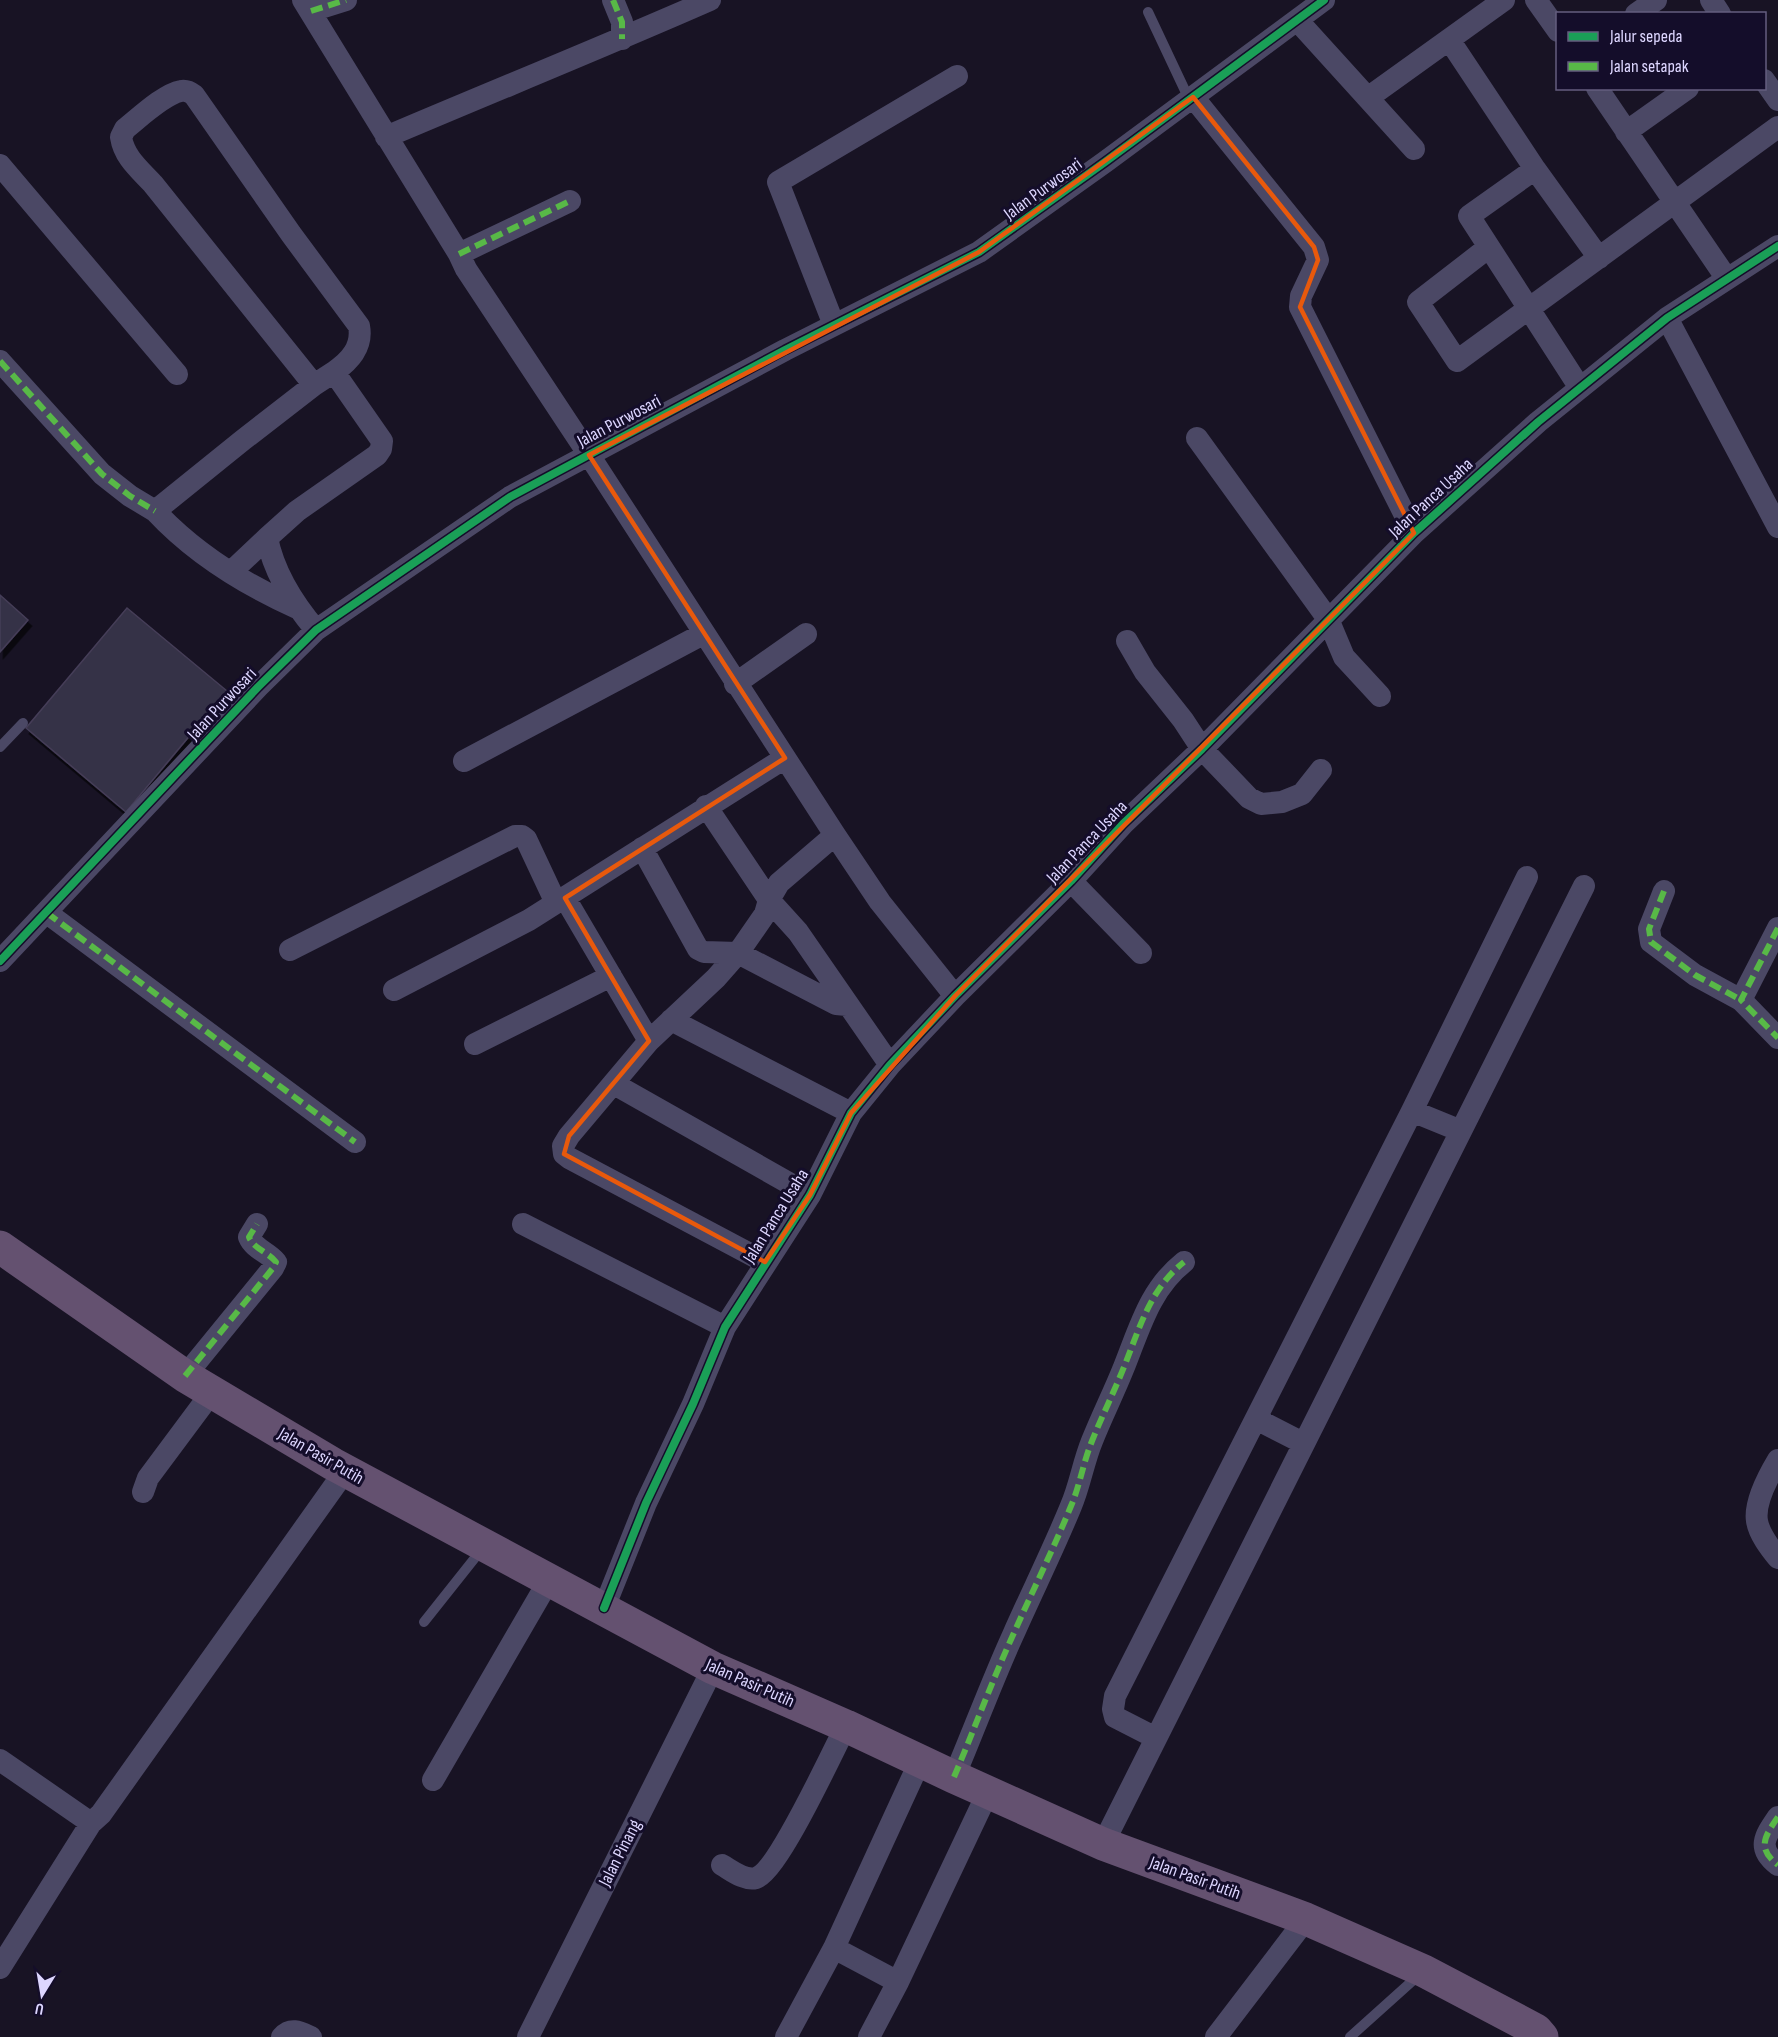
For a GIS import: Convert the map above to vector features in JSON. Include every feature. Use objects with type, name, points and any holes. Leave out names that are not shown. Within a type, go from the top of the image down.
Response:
[{"type":"highway","name":"Jalan Pasir Putih","points":[[0,1247],[199,1384],[345,1471],[713,1668],[846,1726],[1103,1844],[1306,1919],[1424,1971],[1536,2030],[1542,2037]]},
{"type":"street","points":[[346,0],[307,6],[466,269],[589,454],[735,684],[880,902],[955,996]]},
{"type":"street","points":[[613,0],[622,22],[622,39]]},
{"type":"street","points":[[386,137],[710,0]]},
{"type":"street","name":"Jalan Purwosari","points":[[0,961],[258,687],[316,630],[510,497],[979,252],[1324,0]]},
{"type":"street","points":[[1369,98],[1504,0]]},
{"type":"street","points":[[1536,0],[1556,30]]},
{"type":"street","points":[[1639,12],[1656,0]]},
{"type":"street","points":[[1297,20],[1414,149]]},
{"type":"street","points":[[1450,41],[1535,169],[1599,258]]},
{"type":"street","points":[[834,326],[778,182],[957,76]]},
{"type":"street","points":[[1598,90],[1727,279]]},
{"type":"street","points":[[1626,132],[1685,90]]},
{"type":"street","points":[[155,511],[314,385],[346,364],[359,344],[361,335],[359,326],[291,234],[194,95],[188,91],[170,95],[125,129],[121,136],[126,155],[153,184],[314,385]]},
{"type":"street","points":[[1191,98],[1314,248],[1318,260],[1301,296],[1300,307],[1414,534]]},
{"type":"street","points":[[1489,247],[1418,302],[1457,362],[1778,127]]},
{"type":"street","points":[[0,165],[177,374]]},
{"type":"street","points":[[1535,169],[1469,216],[1580,388]]},
{"type":"street","points":[[459,254],[570,201]]},
{"type":"street","name":"Jalan Panca Usaha","points":[[604,1608],[646,1503],[693,1404],[725,1327],[810,1195],[851,1113],[890,1065],[955,996],[1071,881],[1123,824],[1202,749],[1414,534],[1538,422],[1667,318],[1727,279],[1776,252]]},
{"type":"street","points":[[1667,318],[1778,527]]},
{"type":"street","points":[[0,361],[102,474],[130,496],[155,511],[195,547],[231,572],[266,594],[297,608]]},
{"type":"street","points":[[231,572],[297,511],[377,455],[381,449],[382,441],[334,372]]},
{"type":"street","points":[[1197,438],[1328,619],[1344,657],[1380,696]]},
{"type":"street","points":[[267,538],[274,565],[297,608],[316,630]]},
{"type":"street","points":[[464,761],[703,634]]},
{"type":"street","points":[[735,684],[806,634]]},
{"type":"street","points":[[1127,642],[1145,672],[1183,720],[1202,749],[1249,798],[1261,804],[1282,802],[1302,794],[1321,770]]},
{"type":"street","points":[[394,990],[529,920],[784,758]]},
{"type":"street","points":[[706,806],[769,900],[798,932],[890,1065]]},
{"type":"street","points":[[765,1262],[564,1154],[563,1146],[649,1041],[716,978],[738,953],[765,914],[769,900],[779,884],[835,835]]},
{"type":"street","points":[[290,950],[515,836],[522,836],[611,975],[649,1041]]},
{"type":"street","points":[[642,848],[698,949],[704,952],[738,953],[836,1004],[847,1005]]},
{"type":"street","points":[[1156,1738],[1115,1717],[1113,1709],[1115,1696],[1412,1111],[1527,876]]},
{"type":"street","points":[[1071,881],[1141,952]]},
{"type":"street","points":[[1103,1844],[1584,886]]},
{"type":"street","points":[[1664,891],[1649,929],[1651,942],[1695,975],[1741,1000],[1778,1038]]},
{"type":"street","points":[[47,913],[355,1142]]},
{"type":"street","points":[[1741,1000],[1778,928]]},
{"type":"street","points":[[793,983],[817,960]]},
{"type":"street","points":[[474,1044],[611,975]]},
{"type":"street","points":[[671,1020],[851,1113]]},
{"type":"street","points":[[614,1084],[810,1195]]},
{"type":"street","points":[[1412,1111],[1461,1131]]},
{"type":"street","points":[[143,1491],[199,1384],[276,1262],[271,1256],[253,1245],[249,1237],[257,1224]]},
{"type":"street","points":[[523,1224],[725,1327]]},
{"type":"street","points":[[954,1777],[1013,1636],[1048,1562],[1078,1488],[1091,1442],[1138,1332],[1157,1290],[1169,1274],[1184,1262]]},
{"type":"street","points":[[1256,1419],[1303,1443]]},
{"type":"street","points":[[1778,1460],[1768,1476],[1757,1520],[1761,1534],[1778,1558]]},
{"type":"street","points":[[0,1968],[91,1823],[108,1804],[345,1471]]},
{"type":"street","points":[[433,1780],[549,1580]]},
{"type":"street","name":"Jalan Pinang","points":[[528,2037],[713,1668]]},
{"type":"street","points":[[722,1865],[740,1876],[750,1878],[756,1878],[767,1870],[796,1826],[846,1726]]},
{"type":"street","points":[[0,1760],[91,1823]]},
{"type":"street","points":[[786,2037],[834,1948],[920,1761]]},
{"type":"street","points":[[869,2037],[988,1792]]},
{"type":"street","points":[[1778,1817],[1764,1839],[1770,1859],[1778,1865]]},
{"type":"street","points":[[1216,2037],[1306,1919]]},
{"type":"street","points":[[834,1948],[897,1982]]},
{"type":"street","points":[[282,2037],[287,2032],[294,2031],[311,2037]]},
{"type":"lane","points":[[1148,12],[1191,98]]},
{"type":"lane","points":[[0,747],[23,723]]},
{"type":"lane","points":[[424,1622],[484,1546]]},
{"type":"lane","points":[[1350,2037],[1424,1971]]},
{"type":"highlighted area","points":[[1193,97],[1314,247],[1318,260],[1300,307],[1414,533],[955,996],[851,1113],[810,1195],[765,1262],[564,1154],[569,1136],[649,1041],[565,898],[785,758],[589,455],[979,252]]},
{"type":"building","points":[[0,595],[28,620],[0,652]]},
{"type":"building","points":[[127,608],[227,691],[126,812],[26,728]]},
{"type":"marked path","points":[[311,11],[346,0]]},
{"type":"marked path","points":[[613,0],[622,22],[622,39]]},
{"type":"marked path","points":[[459,254],[570,201]]},
{"type":"marked path","points":[[0,361],[102,474],[130,496],[155,511]]},
{"type":"marked path","points":[[1664,891],[1649,929],[1651,942],[1695,975],[1741,1000]]},
{"type":"marked path","points":[[47,913],[355,1142]]},
{"type":"marked path","points":[[1778,928],[1741,1000],[1778,1038]]},
{"type":"marked path","points":[[185,1376],[276,1262],[251,1241],[249,1237],[257,1224]]},
{"type":"marked path","points":[[954,1777],[1005,1652],[1071,1506],[1092,1441],[1141,1323],[1163,1284],[1184,1262]]},
{"type":"marked path","points":[[1778,1817],[1769,1830],[1765,1842],[1767,1853],[1778,1865]]},
{"type":"cycle path","points":[[0,961],[258,687],[316,630],[510,497],[785,350],[979,252],[1324,0]]},
{"type":"cycle path","points":[[604,1608],[646,1503],[693,1404],[725,1327],[810,1195],[851,1113],[890,1065],[955,996],[1071,881],[1123,824],[1202,749],[1414,533],[1538,422],[1667,318],[1778,246]]}]
